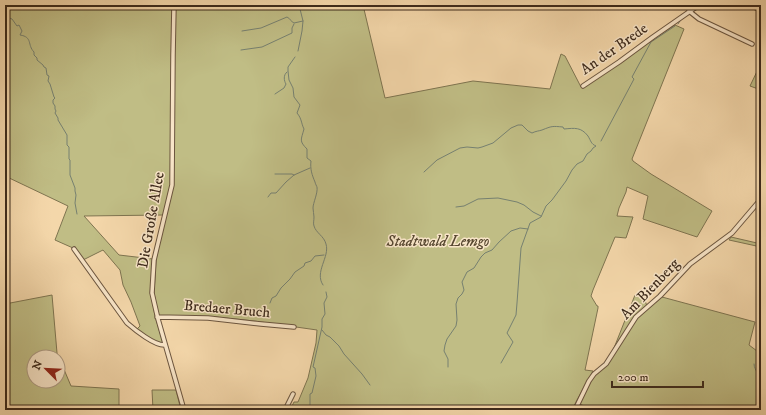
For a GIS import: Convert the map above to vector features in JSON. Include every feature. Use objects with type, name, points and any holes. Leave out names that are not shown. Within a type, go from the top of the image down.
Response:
[{"type":"street","name":"Die Große Allee","points":[[174,5],[172,185],[154,260],[152,293],[157,317],[184,410]]},
{"type":"street","name":"An der Brede","points":[[583,86],[699,5]]},
{"type":"street","points":[[749,5],[761,10]]},
{"type":"street","points":[[689,11],[699,19],[752,44]]},
{"type":"street","name":"Am Bienberg","points":[[575,410],[589,381],[594,374],[606,364],[636,317],[660,296],[690,264],[732,233],[761,199]]},
{"type":"street","points":[[74,249],[127,323],[153,341],[163,346],[165,345]]},
{"type":"street","name":"Bredaer Bruch","points":[[157,317],[208,318],[294,327]]},
{"type":"street","points":[[285,410],[293,394]]},
{"type":"green space","name":"Stadtwald Lemgo","points":[[5,5],[363,5],[385,98],[473,81],[550,89],[561,54],[565,56],[581,87],[675,25],[684,29],[632,159],[651,174],[712,211],[697,237],[643,219],[648,196],[627,187],[617,216],[633,217],[626,238],[615,237],[591,296],[598,308],[585,370],[593,371],[572,410],[463,410],[459,406],[439,410],[290,410],[294,402],[298,402],[308,378],[316,343],[317,330],[216,317],[160,316],[158,315],[154,293],[156,261],[163,215],[84,216],[119,255],[153,259],[151,293],[155,316],[163,343],[154,341],[136,330],[140,326],[123,285],[120,270],[103,250],[83,260],[73,248],[55,240],[68,206],[5,176]]},
{"type":"green space","points":[[761,63],[761,90],[750,86]]},
{"type":"green space","points":[[761,235],[761,247],[729,240],[731,237],[757,243]]},
{"type":"green space","points":[[641,290],[647,306],[639,312],[614,348],[635,295]]},
{"type":"green space","points":[[52,295],[57,349],[26,349],[26,389],[66,389],[66,374],[71,386],[119,389],[119,410],[5,410],[5,304]]},
{"type":"green space","points":[[662,297],[755,322],[749,345],[761,354],[761,410],[592,410],[580,404],[590,381],[637,318]]},
{"type":"green space","points":[[152,390],[176,390],[181,410],[153,410]]},
{"type":"waterway","points":[[298,51],[303,21],[299,5]]},
{"type":"waterway","points":[[5,13],[7,17],[12,19],[17,26],[19,25],[22,31],[20,35],[28,39],[34,55],[46,68],[47,75],[49,76],[48,81],[55,98],[53,100],[56,111],[55,113],[67,135],[70,175],[75,188],[77,214]]},
{"type":"waterway","points":[[242,31],[261,28],[287,17],[294,23],[303,21]]},
{"type":"waterway","points":[[241,50],[262,47],[292,33],[294,24]]},
{"type":"waterway","points":[[601,141],[634,79],[632,77],[651,42],[675,26]]},
{"type":"waterway","points":[[295,57],[288,67],[289,80],[293,88],[294,97],[300,105],[297,113],[304,129],[302,142],[307,149],[307,158],[311,161],[313,177],[317,187],[313,208],[314,225],[316,231],[325,241],[327,249],[320,275],[323,285]]},
{"type":"waterway","points":[[275,94],[284,88],[286,84],[284,76],[287,72]]},
{"type":"waterway","points":[[424,172],[437,160],[460,148],[478,148],[493,143],[511,128],[518,125],[522,125],[532,133],[552,127],[578,129],[583,131],[596,146],[587,154],[583,161],[577,164],[572,170],[566,181],[546,206],[541,217],[530,223],[521,248],[516,315],[507,333],[513,342],[501,363]]},
{"type":"waterway","points":[[268,197],[271,193],[276,193],[294,175],[310,168]]},
{"type":"waterway","points":[[275,174],[294,175]]},
{"type":"waterway","points":[[456,207],[464,206],[478,199],[498,198],[517,202],[541,216]]},
{"type":"waterway","points":[[448,367],[448,359],[444,351],[445,345],[447,339],[456,326],[456,304],[458,298],[464,290],[462,282],[467,272],[474,268],[481,257],[485,253],[492,250],[511,231],[520,228],[528,229]]},
{"type":"waterway","points":[[270,303],[272,298],[276,296],[295,272],[304,266],[305,263],[311,261],[315,256],[324,255]]},
{"type":"waterway","points":[[308,410],[310,405],[310,394],[312,393],[316,376],[315,368],[313,367],[322,327],[322,319],[325,314],[324,303],[327,297],[326,292]]},
{"type":"waterway","points":[[322,330],[339,346],[370,385]]},
{"type":"waterway","points":[[754,364],[758,380],[761,385]]}]
